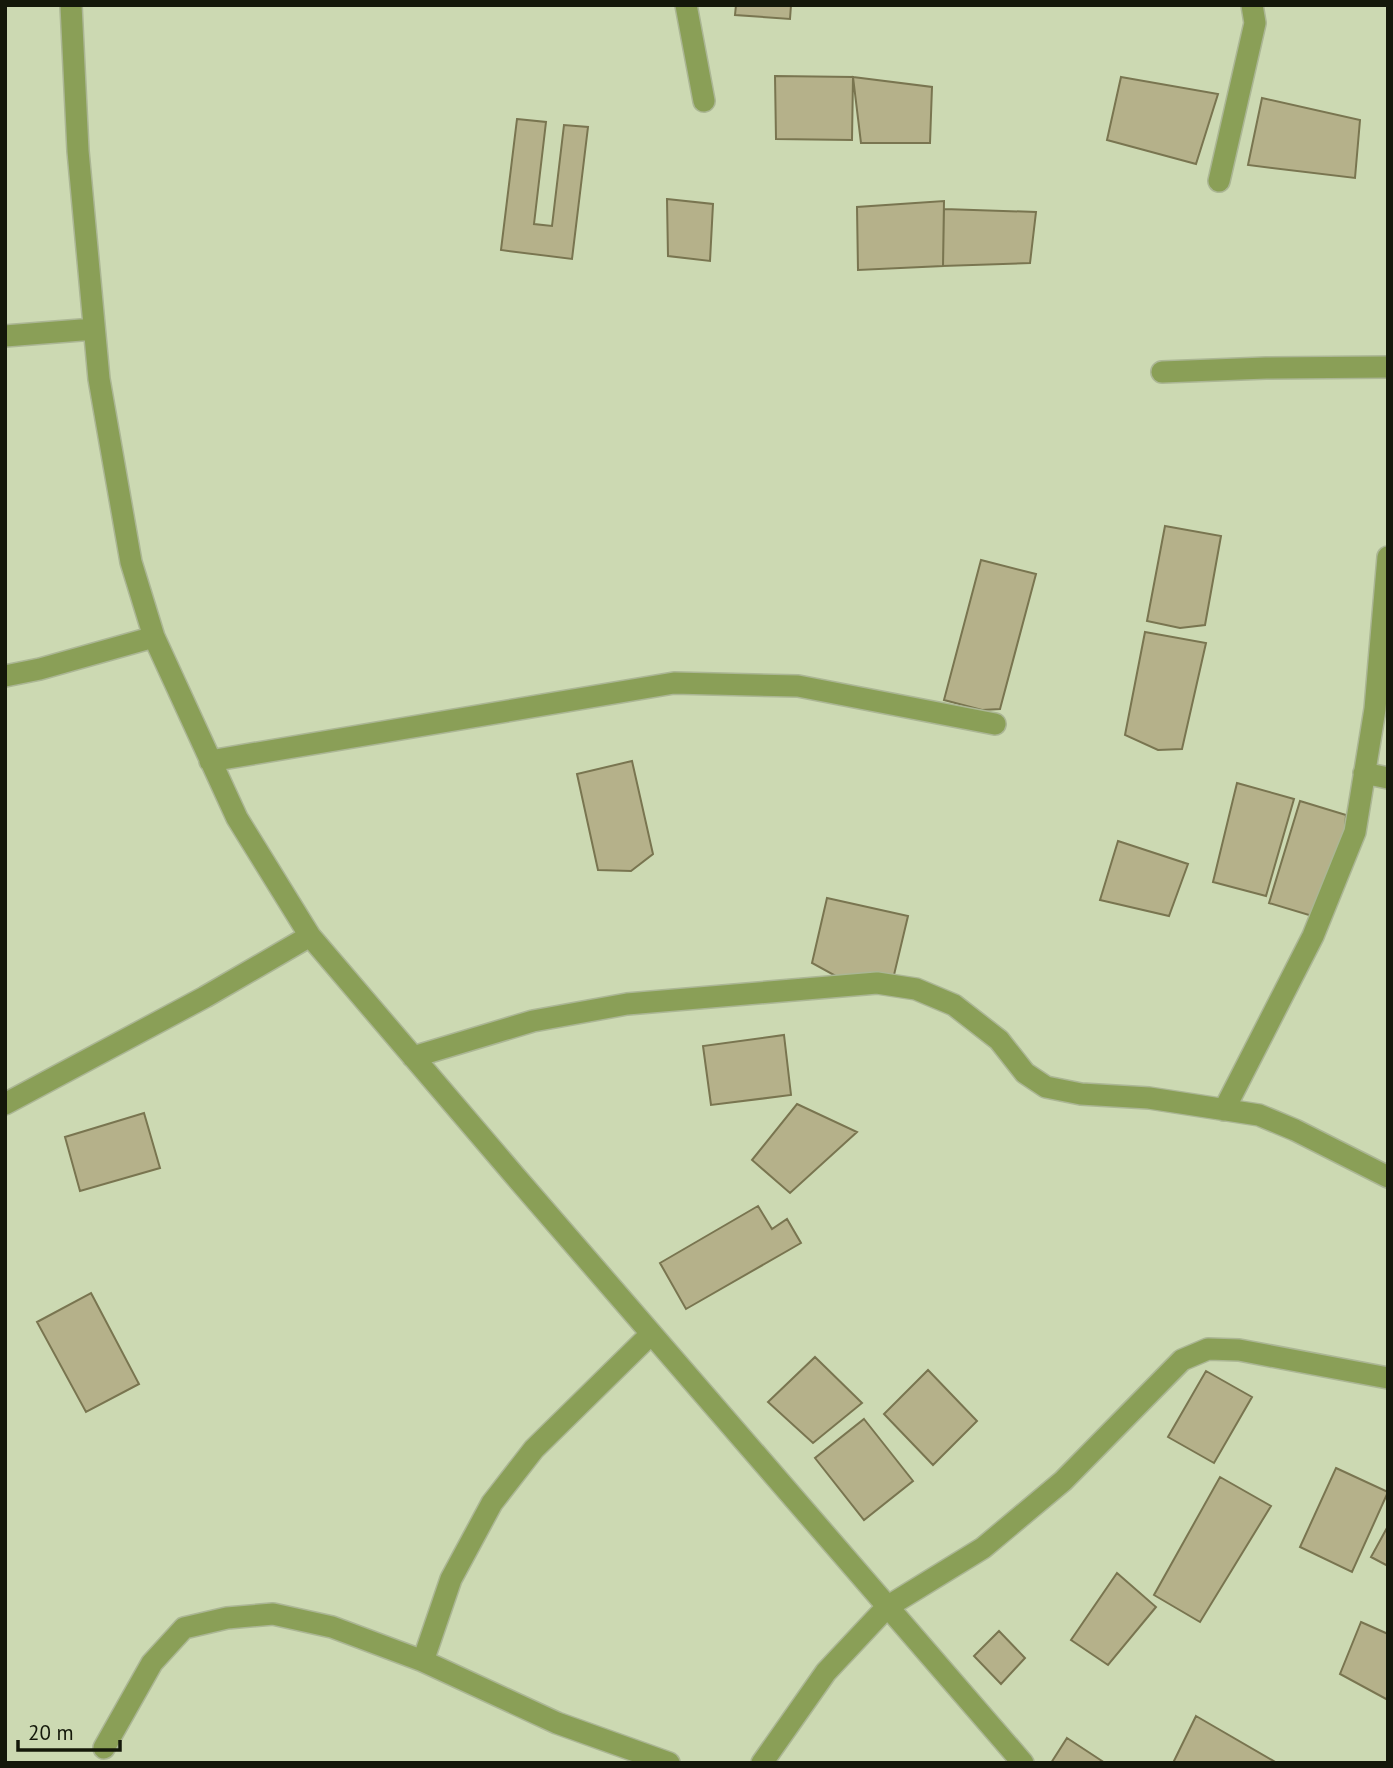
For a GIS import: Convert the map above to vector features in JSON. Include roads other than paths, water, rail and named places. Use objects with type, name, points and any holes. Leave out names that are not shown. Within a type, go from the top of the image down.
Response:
[{"type":"street","points":[[71,5],[78,151],[99,379],[131,562],[153,637],[237,818],[310,936],[1023,1763]]},
{"type":"street","points":[[686,5],[704,101]]},
{"type":"street","points":[[1219,181],[1255,23],[1252,5]]},
{"type":"street","points":[[5,336],[94,329]]},
{"type":"street","points":[[1162,373],[1266,368],[1388,367]]},
{"type":"street","points":[[1224,1110],[1313,936],[1355,832],[1376,709],[1388,557]]},
{"type":"street","points":[[5,676],[40,669],[153,637]]},
{"type":"street","points":[[210,761],[674,683],[798,686],[995,724]]},
{"type":"street","points":[[1364,773],[1388,779]]},
{"type":"street","points":[[5,1104],[205,997],[310,936]]},
{"type":"street","points":[[413,1057],[533,1021],[627,1004],[877,983],[916,989],[954,1006],[999,1040],[1025,1073],[1046,1087],[1081,1094],[1149,1098],[1259,1115],[1388,1177]]},
{"type":"street","points":[[423,1661],[451,1579],[492,1503],[534,1449],[651,1334]]},
{"type":"street","points":[[762,1763],[827,1672],[887,1607],[983,1548],[1063,1481],[1182,1360],[1208,1349],[1240,1350],[1388,1378]]},
{"type":"street","points":[[104,1748],[152,1663],[184,1628],[227,1618],[273,1614],[332,1627],[423,1661],[557,1723],[669,1763]]}]
